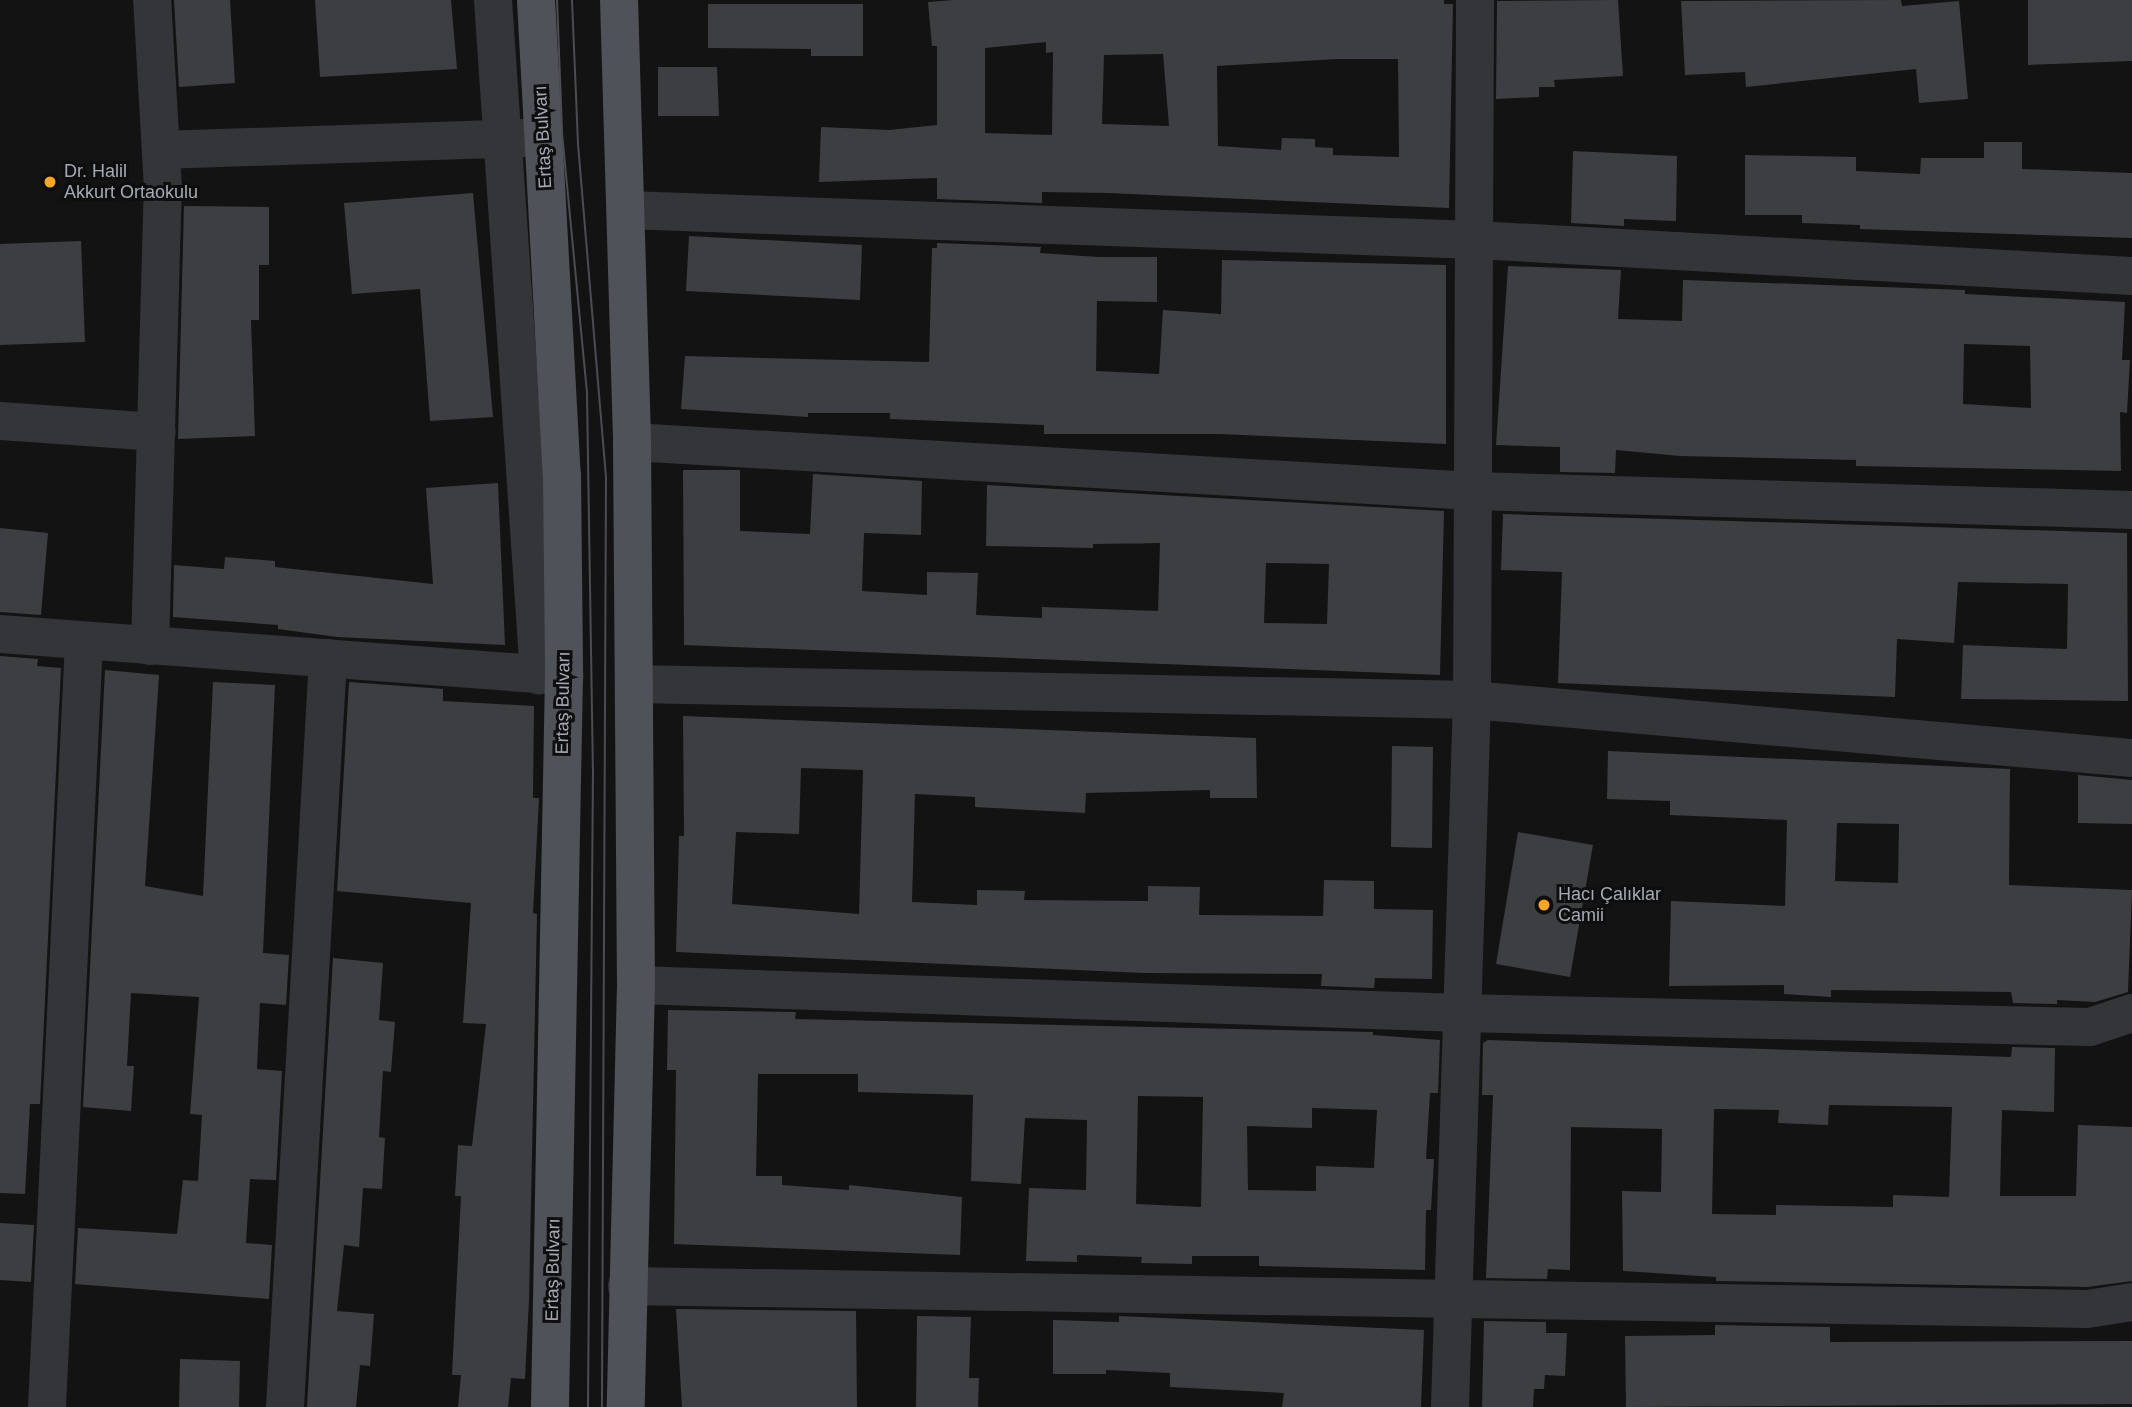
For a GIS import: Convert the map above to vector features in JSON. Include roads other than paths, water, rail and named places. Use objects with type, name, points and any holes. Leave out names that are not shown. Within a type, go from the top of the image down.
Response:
[{"type":"main road","name":"Ertaş Bulvarı","points":[[537,0],[562,475],[552,676],[550,1407]]},
{"type":"main road","points":[[619,0],[632,442],[636,985],[626,1407]]},
{"type":"street","points":[[150,646],[157,432],[161,150],[152,0]]},
{"type":"street","points":[[0,634],[552,676],[493,0]]},
{"type":"street","points":[[1450,1407],[1472,700],[1475,0]]},
{"type":"street","points":[[161,150],[543,138]]},
{"type":"street","points":[[626,210],[1476,240],[2132,276]]},
{"type":"street","points":[[0,421],[157,432]]},
{"type":"street","points":[[632,442],[1474,491],[2132,510]]},
{"type":"street","points":[[47,1407],[84,641]]},
{"type":"street","points":[[285,1407],[328,658]]},
{"type":"street","points":[[634,684],[1472,700],[2132,758]]},
{"type":"street","points":[[636,985],[1461,1013],[2090,1027],[2132,1013]]},
{"type":"street","points":[[627,1286],[2087,1309],[2132,1302]]},
{"type":"tram line","points":[[557,0],[562,133],[587,394],[593,768],[588,1407]]},
{"type":"tram line","points":[[572,0],[578,144],[606,478],[602,1407]]},
{"type":"place","name":"Dr. Halil Akkurt Ortaokulu","points":[[50,182]]},
{"type":"place","name":"Hacı Çalıklar Camii","points":[[1544,905]]}]
